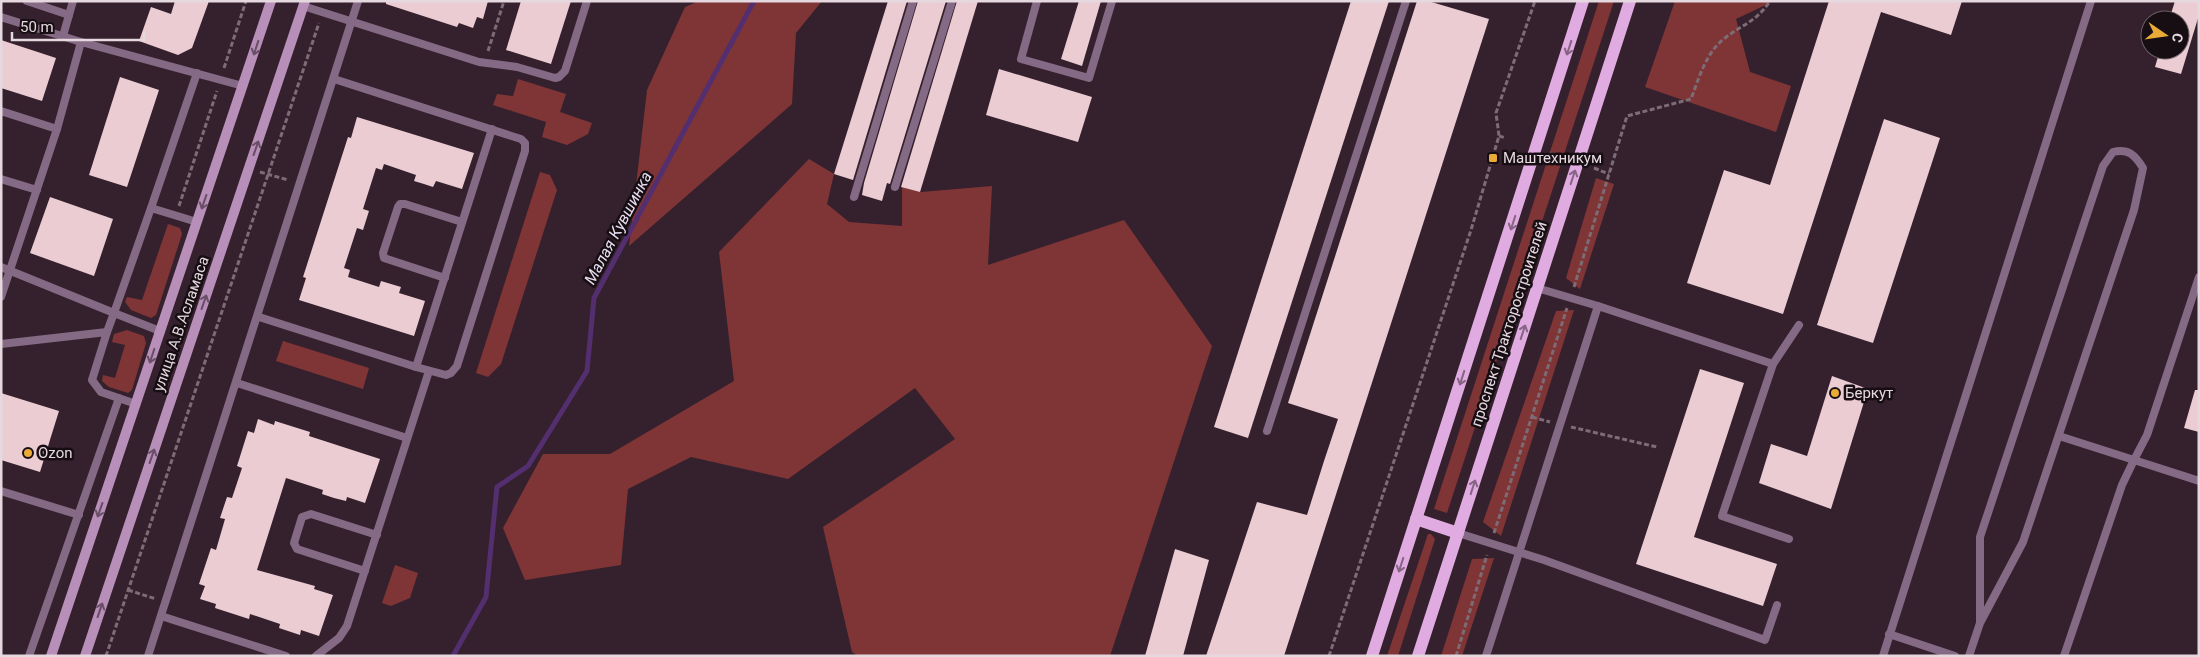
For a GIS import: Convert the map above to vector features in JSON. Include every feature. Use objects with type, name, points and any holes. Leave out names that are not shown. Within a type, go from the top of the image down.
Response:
[{"type":"main road","name":"проспект Тракторостроителей","points":[[1372,656],[1583,1]]},
{"type":"main road","name":"проспект Тракторостроителей","points":[[1418,656],[1630,1]]},
{"type":"main road","points":[[1416,518],[1458,533]]},
{"type":"street","name":"улица А.В.Асламаса","points":[[51,656],[271,1]]},
{"type":"street","name":"улица А.В.Асламаса","points":[[85,656],[304,4]]},
{"type":"lane","points":[[27,1],[70,15]]},
{"type":"lane","points":[[63,36],[73,1]]},
{"type":"lane","points":[[148,656],[259,317],[358,1]]},
{"type":"lane","points":[[304,4],[323,12],[485,63],[517,67],[559,77],[565,71],[588,1]]},
{"type":"lane","points":[[854,197],[913,1]]},
{"type":"lane","points":[[895,187],[952,1]]},
{"type":"lane","points":[[1037,1],[1021,59],[1089,78],[1112,1]]},
{"type":"lane","points":[[1267,431],[1406,1]]},
{"type":"lane","points":[[1882,656],[2091,1]]},
{"type":"lane","points":[[1,17],[81,42],[243,86]]},
{"type":"lane","points":[[1,297],[57,129],[81,42]]},
{"type":"lane","points":[[136,404],[101,392],[92,380],[197,73]]},
{"type":"lane","points":[[259,317],[429,371],[446,375],[451,374],[457,366],[525,151],[526,143],[521,138],[334,79]]},
{"type":"lane","points":[[1,111],[57,129]]},
{"type":"lane","points":[[416,367],[492,129]]},
{"type":"lane","points":[[1969,656],[1980,623],[2023,542],[2134,210],[2143,168],[2136,156],[2122,150],[2113,152],[2103,166],[1980,537],[1980,623]]},
{"type":"lane","points":[[1,179],[37,190]]},
{"type":"lane","points":[[445,278],[386,259],[383,253],[398,207],[403,204],[462,222]]},
{"type":"lane","points":[[151,208],[197,222]]},
{"type":"lane","points":[[1,267],[160,331]]},
{"type":"lane","points":[[2064,656],[2122,484],[2147,435],[2199,277]]},
{"type":"lane","points":[[1537,288],[1598,306],[1773,364]]},
{"type":"lane","points":[[1486,656],[1598,306]]},
{"type":"lane","points":[[1789,539],[1722,516],[1773,364],[1798,325]]},
{"type":"lane","points":[[1,344],[107,332]]},
{"type":"lane","points":[[316,656],[345,631],[429,371]]},
{"type":"lane","points":[[237,383],[407,438]]},
{"type":"lane","points":[[28,656],[79,516],[119,398]]},
{"type":"lane","points":[[2059,436],[2199,481]]},
{"type":"lane","points":[[1,491],[79,516]]},
{"type":"lane","points":[[365,571],[296,548],[294,542],[302,517],[306,514],[376,535]]},
{"type":"lane","points":[[1458,533],[1519,552],[1765,640],[1777,605]]},
{"type":"lane","points":[[161,616],[286,656]]},
{"type":"lane","points":[[1889,634],[1956,656]]},
{"type":"path","points":[[485,63],[504,1]]},
{"type":"path","points":[[1329,656],[1471,230],[1499,136],[1496,113],[1534,1]]},
{"type":"path","points":[[1572,292],[1627,116],[1691,99],[1705,62],[1723,39],[1761,15],[1770,1]]},
{"type":"path","points":[[106,656],[323,12]]},
{"type":"path","points":[[1499,136],[1506,138]]},
{"type":"path","points":[[175,216],[196,152],[203,154]]},
{"type":"path","points":[[1550,153],[1563,158]]},
{"type":"path","points":[[1594,168],[1609,174]]},
{"type":"path","points":[[259,171],[300,184]]},
{"type":"path","points":[[1494,535],[1567,308]]},
{"type":"path","points":[[1532,417],[1657,447]]},
{"type":"path","points":[[1456,656],[1488,552]]},
{"type":"path","points":[[128,590],[166,602]]},
{"type":"shaded area","points":[[699,1],[822,1],[796,33],[792,104],[629,246],[647,90],[685,7]]},
{"type":"shaded area","points":[[1599,1],[1614,1],[1447,513],[1434,509]]},
{"type":"shaded area","points":[[1675,1],[1774,1],[1736,19],[1750,72],[1791,86],[1776,132],[1645,87]]},
{"type":"shaded area","points":[[518,79],[566,94],[560,112],[592,123],[588,134],[567,145],[542,137],[546,122],[493,105],[497,94],[513,96]]},
{"type":"shaded area","points":[[809,159],[834,174],[827,204],[849,222],[902,226],[902,187],[921,192],[992,186],[988,265],[1124,220],[1212,346],[1110,656],[858,656],[852,652],[823,527],[955,439],[915,388],[788,479],[691,457],[628,489],[621,565],[525,580],[503,528],[543,454],[610,454],[734,381],[719,252]]},
{"type":"shaded area","points":[[540,172],[550,175],[557,190],[501,364],[488,377],[476,373]]},
{"type":"shaded area","points":[[1596,178],[1614,184],[1580,289],[1566,278]]},
{"type":"shaded area","points":[[168,224],[180,228],[182,234],[156,315],[151,318],[131,310],[125,302],[127,297],[142,300]]},
{"type":"shaded area","points":[[1574,310],[1501,536],[1483,522],[1556,311]]},
{"type":"shaded area","points":[[127,330],[144,336],[146,343],[132,390],[128,393],[109,387],[102,381],[103,375],[115,378],[125,345],[112,342],[114,334]]},
{"type":"shaded area","points":[[283,341],[369,368],[363,389],[276,361]]},
{"type":"shaded area","points":[[1428,534],[1431,534],[1435,539],[1398,656],[1387,656]]},
{"type":"shaded area","points":[[1494,558],[1462,656],[1441,656],[1472,559]]},
{"type":"shaded area","points":[[395,565],[418,573],[410,598],[391,606],[382,603]]},
{"type":"building","points":[[175,1],[209,1],[192,48],[178,55],[139,41],[151,7],[171,14]]},
{"type":"building","points":[[386,1],[488,1],[483,19],[477,17],[473,28],[459,23],[457,27],[386,4]]},
{"type":"building","points":[[521,1],[571,1],[551,64],[506,50]]},
{"type":"building","points":[[888,1],[907,1],[853,180],[834,174]]},
{"type":"building","points":[[918,1],[946,1],[890,184],[887,183],[882,201],[862,195],[864,183]]},
{"type":"building","points":[[957,1],[978,1],[920,192],[901,187]]},
{"type":"building","points":[[1079,1],[1101,1],[1082,66],[1061,59]]},
{"type":"building","points":[[1351,1],[1389,1],[1248,438],[1214,427]]},
{"type":"building","points":[[1417,1],[1428,1],[1489,19],[1284,656],[1206,656],[1257,502],[1307,515],[1338,419],[1288,403]]},
{"type":"building","points":[[1829,1],[1962,1],[1951,35],[1881,12],[1783,314],[1687,283],[1724,170],[1770,185]]},
{"type":"building","points":[[2175,1],[2199,1],[2199,15],[2190,44],[2190,10],[2172,10]]},
{"type":"building","points":[[1,40],[56,58],[42,101],[1,88]]},
{"type":"building","points":[[2157,60],[2185,60],[2181,74],[2155,67]]},
{"type":"building","points":[[999,69],[1092,97],[1078,142],[986,115]]},
{"type":"building","points":[[120,77],[159,90],[127,187],[89,175]]},
{"type":"building","points":[[357,117],[474,153],[462,189],[436,181],[433,187],[414,181],[416,175],[384,164],[382,170],[376,168],[363,209],[369,211],[363,230],[357,228],[344,268],[350,270],[348,277],[379,287],[381,281],[401,287],[399,293],[425,301],[414,336],[299,300],[306,278],[303,277],[348,137],[351,138]]},
{"type":"building","points":[[1884,119],[1940,138],[1873,343],[1817,325]]},
{"type":"building","points":[[50,197],[113,219],[94,276],[30,253]]},
{"type":"building","points":[[1700,369],[1744,383],[1694,537],[1777,564],[1763,606],[1636,564]]},
{"type":"building","points":[[1832,376],[1868,389],[1831,509],[1759,483],[1771,444],[1807,456]]},
{"type":"building","points":[[2195,390],[2199,390],[2199,432],[2184,428]]},
{"type":"building","points":[[1,393],[59,411],[40,472],[1,460]]},
{"type":"building","points":[[258,419],[274,425],[275,421],[310,432],[309,436],[380,459],[365,503],[347,497],[346,501],[334,498],[322,494],[323,490],[286,478],[257,570],[315,586],[314,589],[333,595],[319,636],[301,630],[300,635],[279,628],[280,624],[250,614],[249,619],[215,608],[216,604],[200,599],[205,586],[199,584],[211,548],[216,550],[225,519],[220,518],[227,497],[232,498],[242,468],[237,466],[248,431],[254,433]]},
{"type":"building","points":[[1175,549],[1209,560],[1183,656],[1145,656]]},
{"type":"waterway","name":"Малая Кувшинка","points":[[453,656],[486,597],[497,487],[528,466],[587,371],[594,298],[754,1]]},
{"type":"place","name":"Маштехникум","points":[[1493,158]]},
{"type":"place","name":"Беркут","points":[[1835,393]]},
{"type":"place","name":"Ozon","points":[[28,453]]}]
